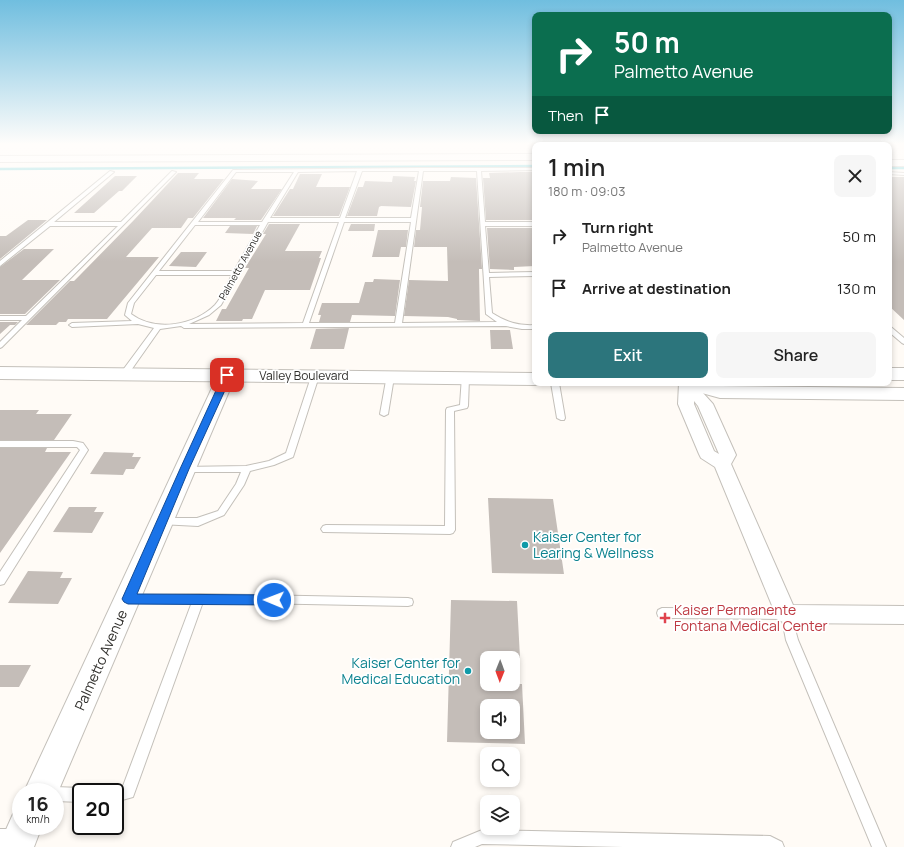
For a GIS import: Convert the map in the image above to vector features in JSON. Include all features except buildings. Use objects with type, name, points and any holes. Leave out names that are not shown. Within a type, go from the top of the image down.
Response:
[{"type":"main road","name":"Valley Boulevard","points":[[0,373],[532,379]]},
{"type":"main road","points":[[892,374],[904,374]]},
{"type":"main road","points":[[697,386],[720,392],[904,394]]},
{"type":"street","name":"Palmetto Avenue","points":[[45,783],[227,375]]},
{"type":"street","points":[[686,386],[686,404],[707,454],[722,464],[786,614],[904,615]]},
{"type":"lane","points":[[0,264],[99,183]]},
{"type":"lane","points":[[0,346],[164,183]]},
{"type":"lane","points":[[138,322],[128,315],[131,303],[226,183]]},
{"type":"lane","name":"Palmetto Avenue","points":[[158,327],[188,323],[217,307],[264,222],[289,183]]},
{"type":"lane","points":[[305,326],[355,183]]},
{"type":"lane","points":[[398,325],[419,183]]},
{"type":"lane","points":[[480,183],[489,314],[505,324]]},
{"type":"lane","points":[[193,223],[413,220]]},
{"type":"lane","points":[[49,224],[123,224]]},
{"type":"lane","points":[[483,224],[532,224]]},
{"type":"lane","points":[[155,273],[235,273]]},
{"type":"lane","points":[[486,274],[532,274]]},
{"type":"lane","points":[[0,318],[28,318]]},
{"type":"lane","points":[[72,325],[138,322],[158,327],[124,374]]},
{"type":"lane","points":[[176,325],[305,326],[505,324],[532,327]]},
{"type":"lane","points":[[892,331],[904,342]]},
{"type":"lane","points":[[184,469],[246,469],[271,463],[290,455],[314,376]]},
{"type":"lane","points":[[384,414],[390,377]]},
{"type":"lane","points":[[326,529],[450,530],[450,410],[464,406],[466,378]]},
{"type":"lane","points":[[555,386],[560,418]]},
{"type":"lane","points":[[0,444],[73,444],[80,445],[84,450],[0,581]]},
{"type":"lane","points":[[162,522],[198,522],[221,513],[240,485],[246,469]]},
{"type":"lane","points":[[128,599],[199,598],[408,602]]},
{"type":"lane","points":[[124,793],[128,792],[199,598]]},
{"type":"lane","points":[[662,613],[786,614],[792,640],[879,847]]},
{"type":"lane","points":[[458,847],[482,837],[770,843],[777,847]]},
{"type":"place","name":"Kaiser Center for Learing & Wellness","points":[[525,545]]},
{"type":"place","name":"Kaiser Permanente Fontana Medical Center","points":[[665,618]]},
{"type":"place","name":"Kaiser Center for Medical Education","points":[[468,671]]},
{"type":"route","points":[[227,375],[184,469],[128,599],[199,598],[274,600]]}]
